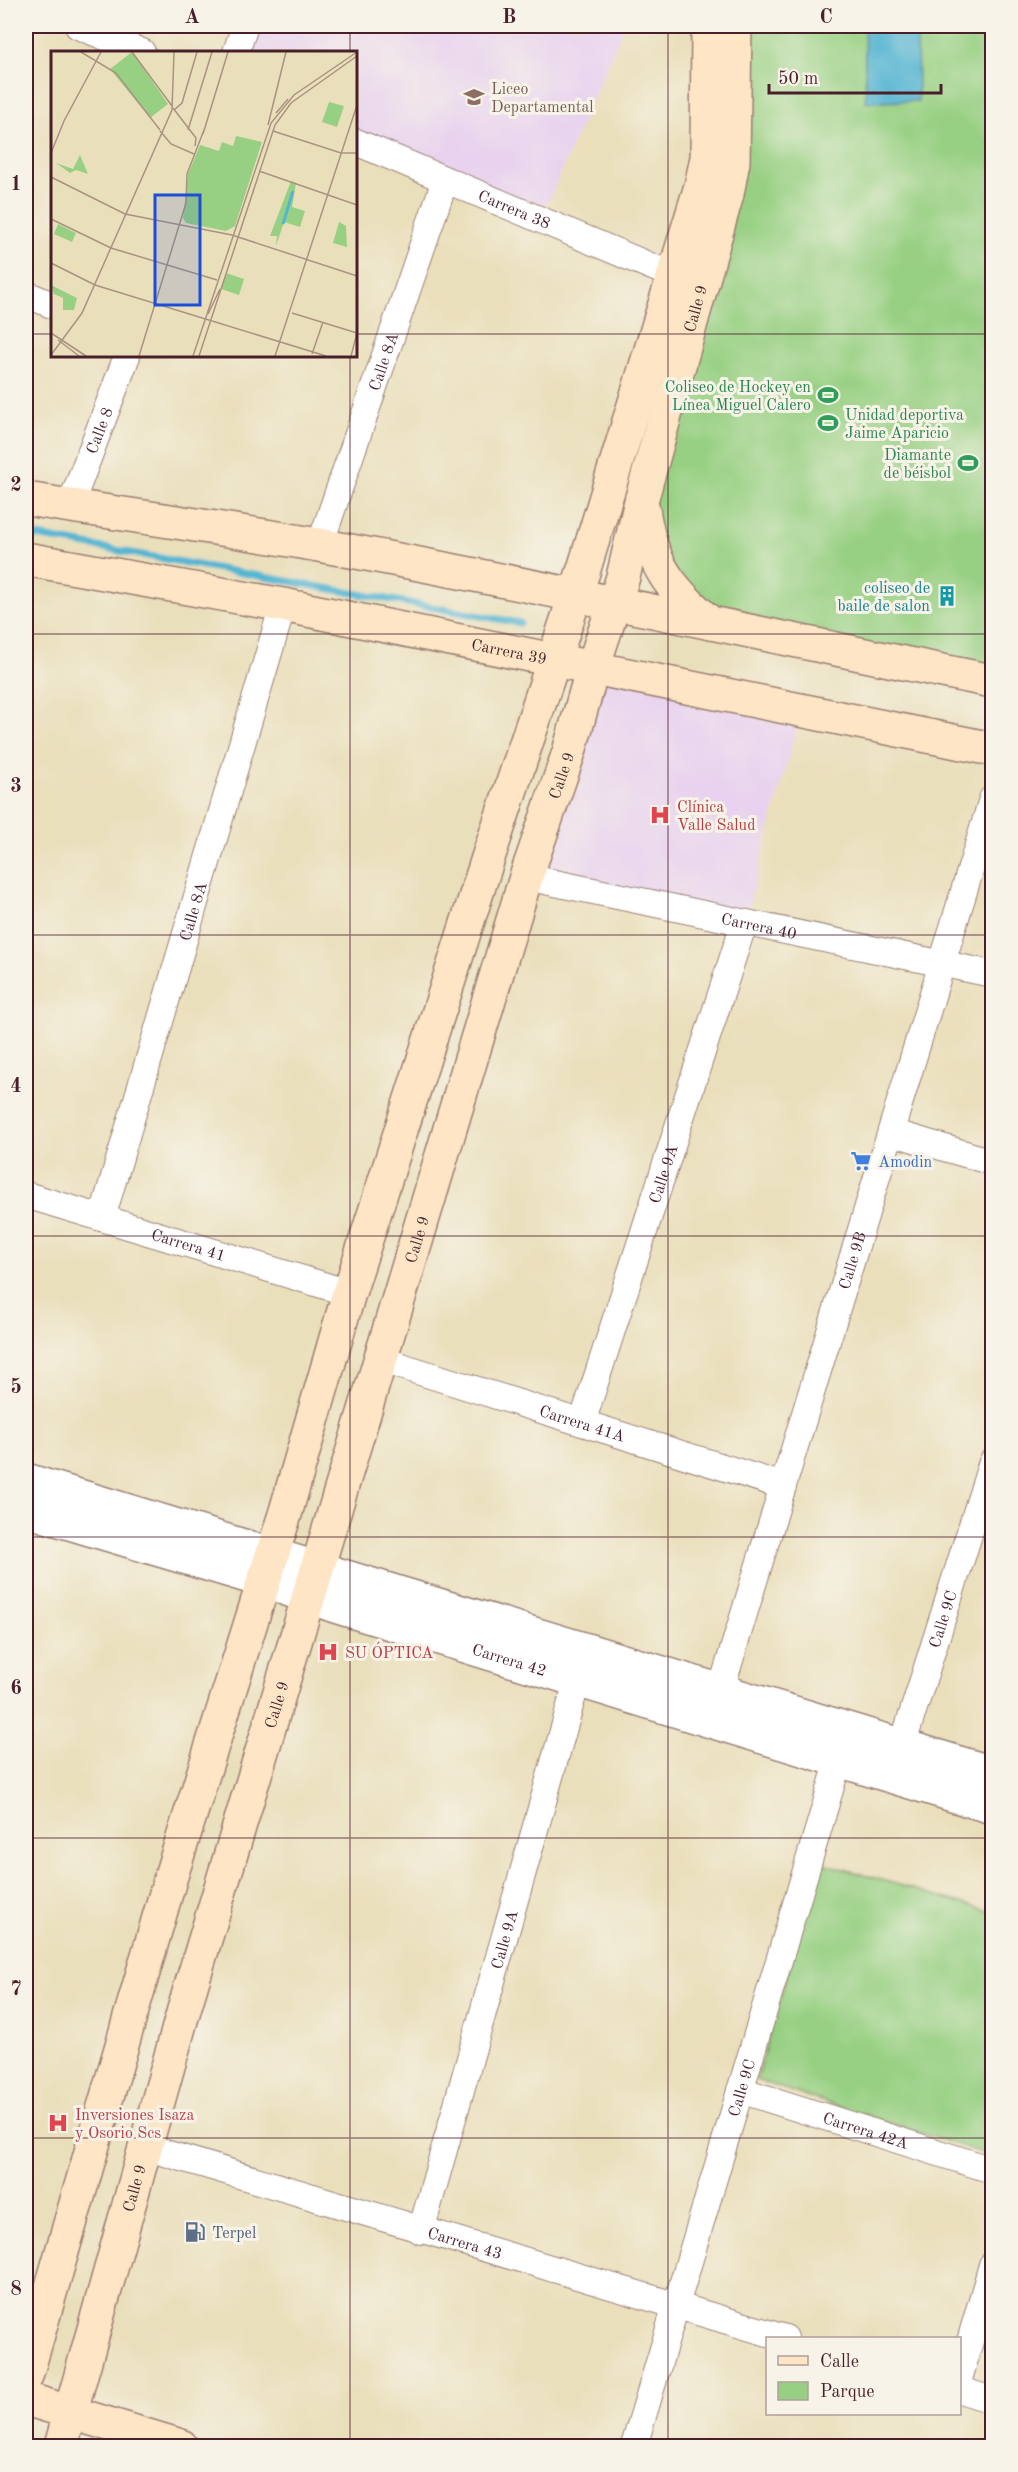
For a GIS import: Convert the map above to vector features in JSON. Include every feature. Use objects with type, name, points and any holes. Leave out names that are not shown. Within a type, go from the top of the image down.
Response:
[{"type":"main road","name":"Calle 9","points":[[26,2376],[160,1921],[171,1876],[268,1568],[350,1293],[553,659],[576,594],[701,186],[707,158],[708,26]]},
{"type":"main road","name":"Calle 9","points":[[61,2446],[185,2006],[526,878],[569,752],[614,603],[727,194],[733,162],[735,26]]},
{"type":"main road","points":[[26,498],[320,545],[576,594],[993,681]]},
{"type":"main road","points":[[641,501],[647,537],[661,571],[683,600],[712,624]]},
{"type":"main road","name":"Carrera 39","points":[[26,559],[283,605],[993,749]]},
{"type":"main road","points":[[171,1876],[243,1817]]},
{"type":"main road","points":[[160,1921],[185,2006]]},
{"type":"main road","points":[[26,2328],[48,2301]]},
{"type":"main road","points":[[26,2399],[181,2446]]},
{"type":"street","points":[[78,26],[140,51]]},
{"type":"street","points":[[236,51],[245,26]]},
{"type":"street","name":"Carrera 38","points":[[357,142],[674,276]]},
{"type":"street","name":"Calle 8A","points":[[320,545],[445,180]]},
{"type":"street","points":[[26,294],[51,305]]},
{"type":"street","name":"Calle 8","points":[[70,506],[127,357]]},
{"type":"street","name":"Calle 8A","points":[[102,1218],[283,605]]},
{"type":"street","name":"Calle 9B","points":[[716,1706],[993,799]]},
{"type":"street","name":"Carrera 40","points":[[526,878],[993,974]]},
{"type":"street","name":"Calle 9A","points":[[582,1423],[744,923]]},
{"type":"street","points":[[891,1132],[993,1162]]},
{"type":"street","name":"Carrera 41","points":[[26,1196],[350,1293]]},
{"type":"street","name":"Carrera 41A","points":[[382,1360],[783,1486]]},
{"type":"street","name":"Calle 9C","points":[[893,1777],[993,1462]]},
{"type":"street","name":"Carrera 42","points":[[26,1480],[268,1568],[716,1706],[839,1760],[993,1807]]},
{"type":"street","name":"Carrera 42","points":[[26,1510],[268,1568]]},
{"type":"street","name":"Calle 9A","points":[[421,2231],[582,1665]]},
{"type":"street","name":"Carrera 42","points":[[716,1706],[848,1729],[993,1773]]},
{"type":"street","name":"Calle 9C","points":[[633,2446],[848,1729]]},
{"type":"street","name":"Carrera 42A","points":[[740,2090],[993,2170]]},
{"type":"street","name":"Carrera 43","points":[[145,2147],[782,2337]]},
{"type":"street","points":[[961,2373],[993,2265]]},
{"type":"street","points":[[961,2390],[993,2400]]},
{"type":"shaded area","name":"Liceo Departamental","points":[[245,26],[624,26],[540,220],[357,142],[357,51],[236,51]]},
{"type":"shaded area","name":"Clínica Valle Salud","points":[[593,667],[801,711],[744,923],[526,877]]},
{"type":"green space","name":"Unidad deportiva Jaime Aparicio","points":[[735,26],[992,26],[992,681],[712,624],[647,537]]},
{"type":"green space","points":[[820,1862],[992,1912],[992,2156],[756,2080]]},
{"type":"water","points":[[864,26],[917,26],[918,101],[866,102]]},
{"type":"waterway","points":[[26,534],[520,623]]},
{"type":"place","name":"Liceo Departamental","points":[[474,97]]},
{"type":"place","name":"Coliseo de Hockey en Línea Miguel Calero","points":[[828,395]]},
{"type":"place","name":"Unidad deportiva Jaime Aparicio","points":[[828,423]]},
{"type":"place","name":"Diamante de béisbol","points":[[968,463]]},
{"type":"place","name":"coliseo de baile de salon","points":[[947,596]]},
{"type":"place","name":"Clínica Valle Salud","points":[[660,815]]},
{"type":"place","name":"Amodin","points":[[861,1161]]},
{"type":"place","name":"SU ÓPTICA","points":[[328,1652]]},
{"type":"place","name":"Inversiones Isaza y Osorio Scs","points":[[58,2123]]},
{"type":"place","name":"Terpel","points":[[195,2232]]}]
